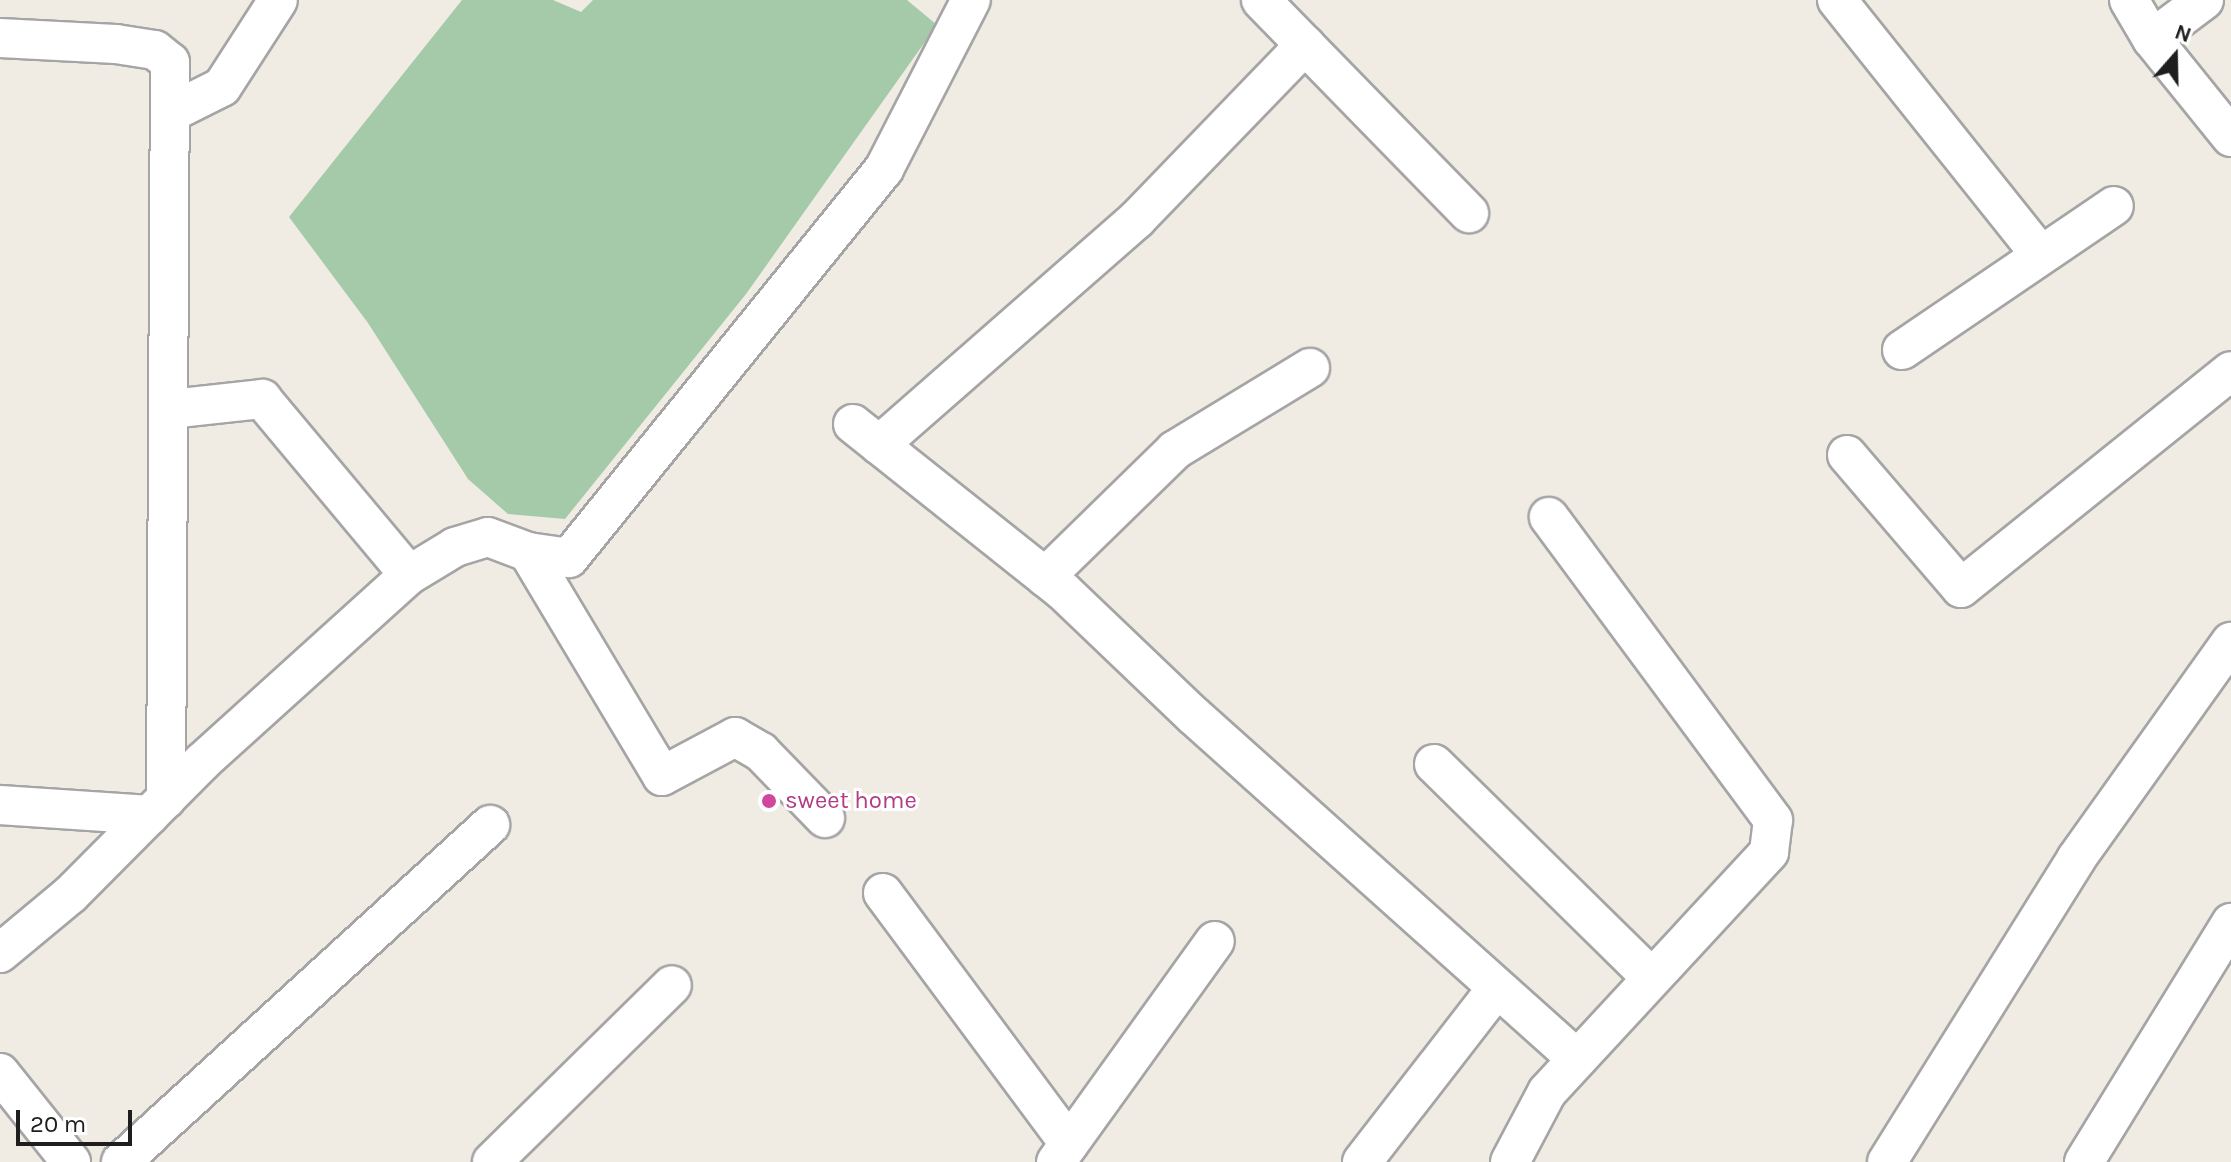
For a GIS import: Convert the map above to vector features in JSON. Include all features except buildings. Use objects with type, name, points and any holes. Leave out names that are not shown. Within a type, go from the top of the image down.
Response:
[{"type":"street","points":[[170,113],[222,87],[278,0]]},
{"type":"street","points":[[0,953],[71,894],[158,807],[409,575],[455,547],[488,537],[528,552],[569,558],[884,169],[971,0]]},
{"type":"street","points":[[1261,0],[1469,213]]},
{"type":"street","points":[[1837,0],[2039,253]]},
{"type":"street","points":[[2129,0],[2152,39],[2231,137]]},
{"type":"street","points":[[2152,39],[2204,0]]},
{"type":"street","points":[[0,38],[155,50],[170,62],[170,409],[158,807]]},
{"type":"street","points":[[1305,45],[1137,219],[866,434],[1045,577],[1577,1059]]},
{"type":"street","points":[[1902,350],[2039,253],[2114,206]]},
{"type":"street","points":[[1045,577],[1175,450],[1310,368]]},
{"type":"street","points":[[1847,455],[1961,588],[2231,371]]},
{"type":"street","points":[[170,409],[262,399],[409,575]]},
{"type":"street","points":[[1510,1162],[1547,1092],[1769,852],[1773,820],[1549,517]]},
{"type":"street","points":[[528,552],[662,776],[735,737],[761,752],[825,818]]},
{"type":"street","points":[[1887,1162],[2076,859],[2231,642]]},
{"type":"street","points":[[1434,764],[1651,977]]},
{"type":"street","points":[[0,805],[158,807]]},
{"type":"street","points":[[121,1162],[490,825]]},
{"type":"street","points":[[883,893],[1063,1152],[1215,941]]},
{"type":"street","points":[[2084,1162],[2231,923]]},
{"type":"street","points":[[492,1162],[672,985]]},
{"type":"street","points":[[1362,1162],[1497,988]]},
{"type":"street","points":[[0,1073],[71,1162]]},
{"type":"green space","points":[[462,0],[553,0],[581,12],[593,0],[907,0],[937,25],[746,294],[565,519],[508,514],[468,479],[368,323],[289,217]]},
{"type":"place","name":"sweet home","points":[[769,801]]}]
